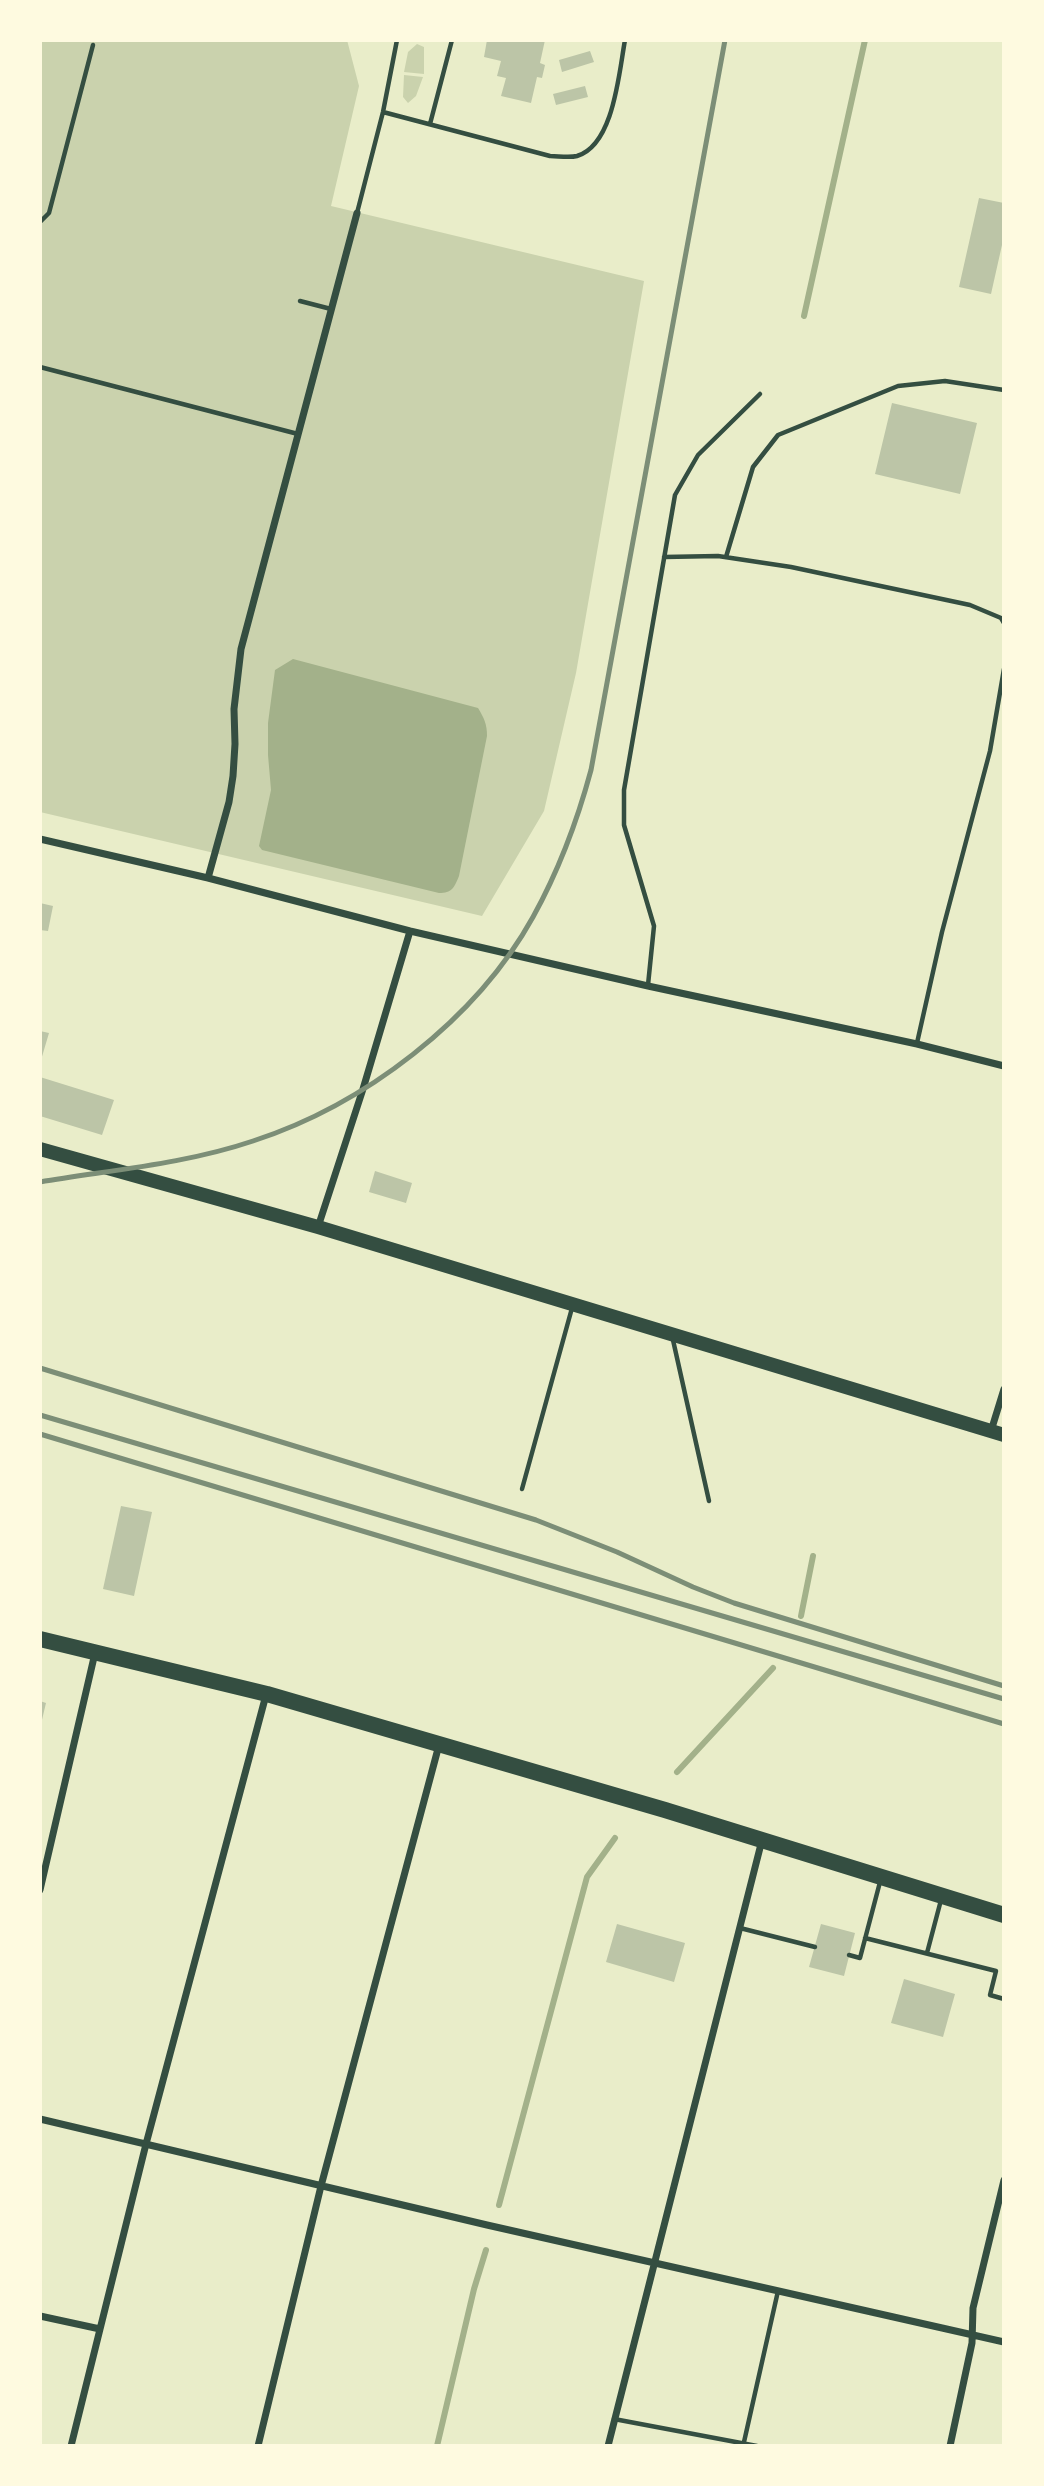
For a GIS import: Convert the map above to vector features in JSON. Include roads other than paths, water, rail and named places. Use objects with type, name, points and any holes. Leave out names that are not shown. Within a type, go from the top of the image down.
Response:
[{"type":"main road","points":[[40,1149],[318,1227],[997,1433]]},
{"type":"main road","points":[[40,1640],[267,1694],[762,1840],[1004,1915]]},
{"type":"street","points":[[208,878],[229,802],[233,776],[233,709],[240,649],[357,213]]},
{"type":"street","points":[[40,839],[208,878],[410,931],[917,1044],[1004,1066]]},
{"type":"street","points":[[318,1227],[410,931]]},
{"type":"street","points":[[997,1433],[1004,1389]]},
{"type":"street","points":[[40,1890],[95,1653]]},
{"type":"street","points":[[71,2446],[146,2144],[267,1694]]},
{"type":"street","points":[[258,2446],[321,2186],[439,1745]]},
{"type":"street","points":[[608,2446],[762,1840]]},
{"type":"street","points":[[40,2119],[1004,2342]]},
{"type":"street","points":[[950,2446],[960,2409],[972,2335],[973,2308],[1003,2185]]},
{"type":"street","points":[[40,2316],[100,2329]]},
{"type":"lane","points":[[357,213],[383,112],[397,40]]},
{"type":"lane","points":[[430,124],[452,40]]},
{"type":"lane","points":[[383,112],[550,156],[577,156],[592,148],[605,130],[625,40]]},
{"type":"lane","points":[[40,222],[49,213],[93,45]]},
{"type":"lane","points":[[300,301],[331,309]]},
{"type":"lane","points":[[40,367],[298,434]]},
{"type":"lane","points":[[726,557],[753,467],[778,435],[898,386],[945,381],[1004,390]]},
{"type":"lane","points":[[648,986],[654,926],[624,825],[624,790],[675,495],[698,455],[760,394]]},
{"type":"lane","points":[[664,557],[726,557],[791,567],[970,605],[1003,618]]},
{"type":"lane","points":[[917,1044],[942,932],[990,751],[1004,669]]},
{"type":"lane","points":[[523,1489],[573,1304]]},
{"type":"lane","points":[[673,1335],[709,1501]]},
{"type":"lane","points":[[849,1955],[860,1958],[881,1877]]},
{"type":"lane","points":[[927,1953],[942,1896]]},
{"type":"lane","points":[[740,1927],[815,1947]]},
{"type":"lane","points":[[865,1938],[996,1970],[989,1995],[1004,1998]]},
{"type":"lane","points":[[744,2442],[778,2290]]},
{"type":"lane","points":[[614,2419],[757,2446]]},
{"type":"waterway","points":[[804,316],[865,40]]},
{"type":"waterway","points":[[801,1616],[813,1556]]},
{"type":"waterway","points":[[677,1772],[773,1668]]},
{"type":"waterway","points":[[499,2205],[587,1877],[615,1838]]},
{"type":"waterway","points":[[437,2446],[474,2289],[486,2250]]},
{"type":"railway","points":[[40,1182],[174,1161],[227,1149],[295,1125],[336,1105],[413,1054],[449,1024],[509,955],[533,917],[566,845],[591,770],[725,40]]},
{"type":"railway","points":[[40,1368],[536,1520],[734,1603],[1004,1686]]},
{"type":"railway","points":[[40,1415],[1004,1699]]},
{"type":"railway","points":[[40,1434],[1004,1724]]}]
